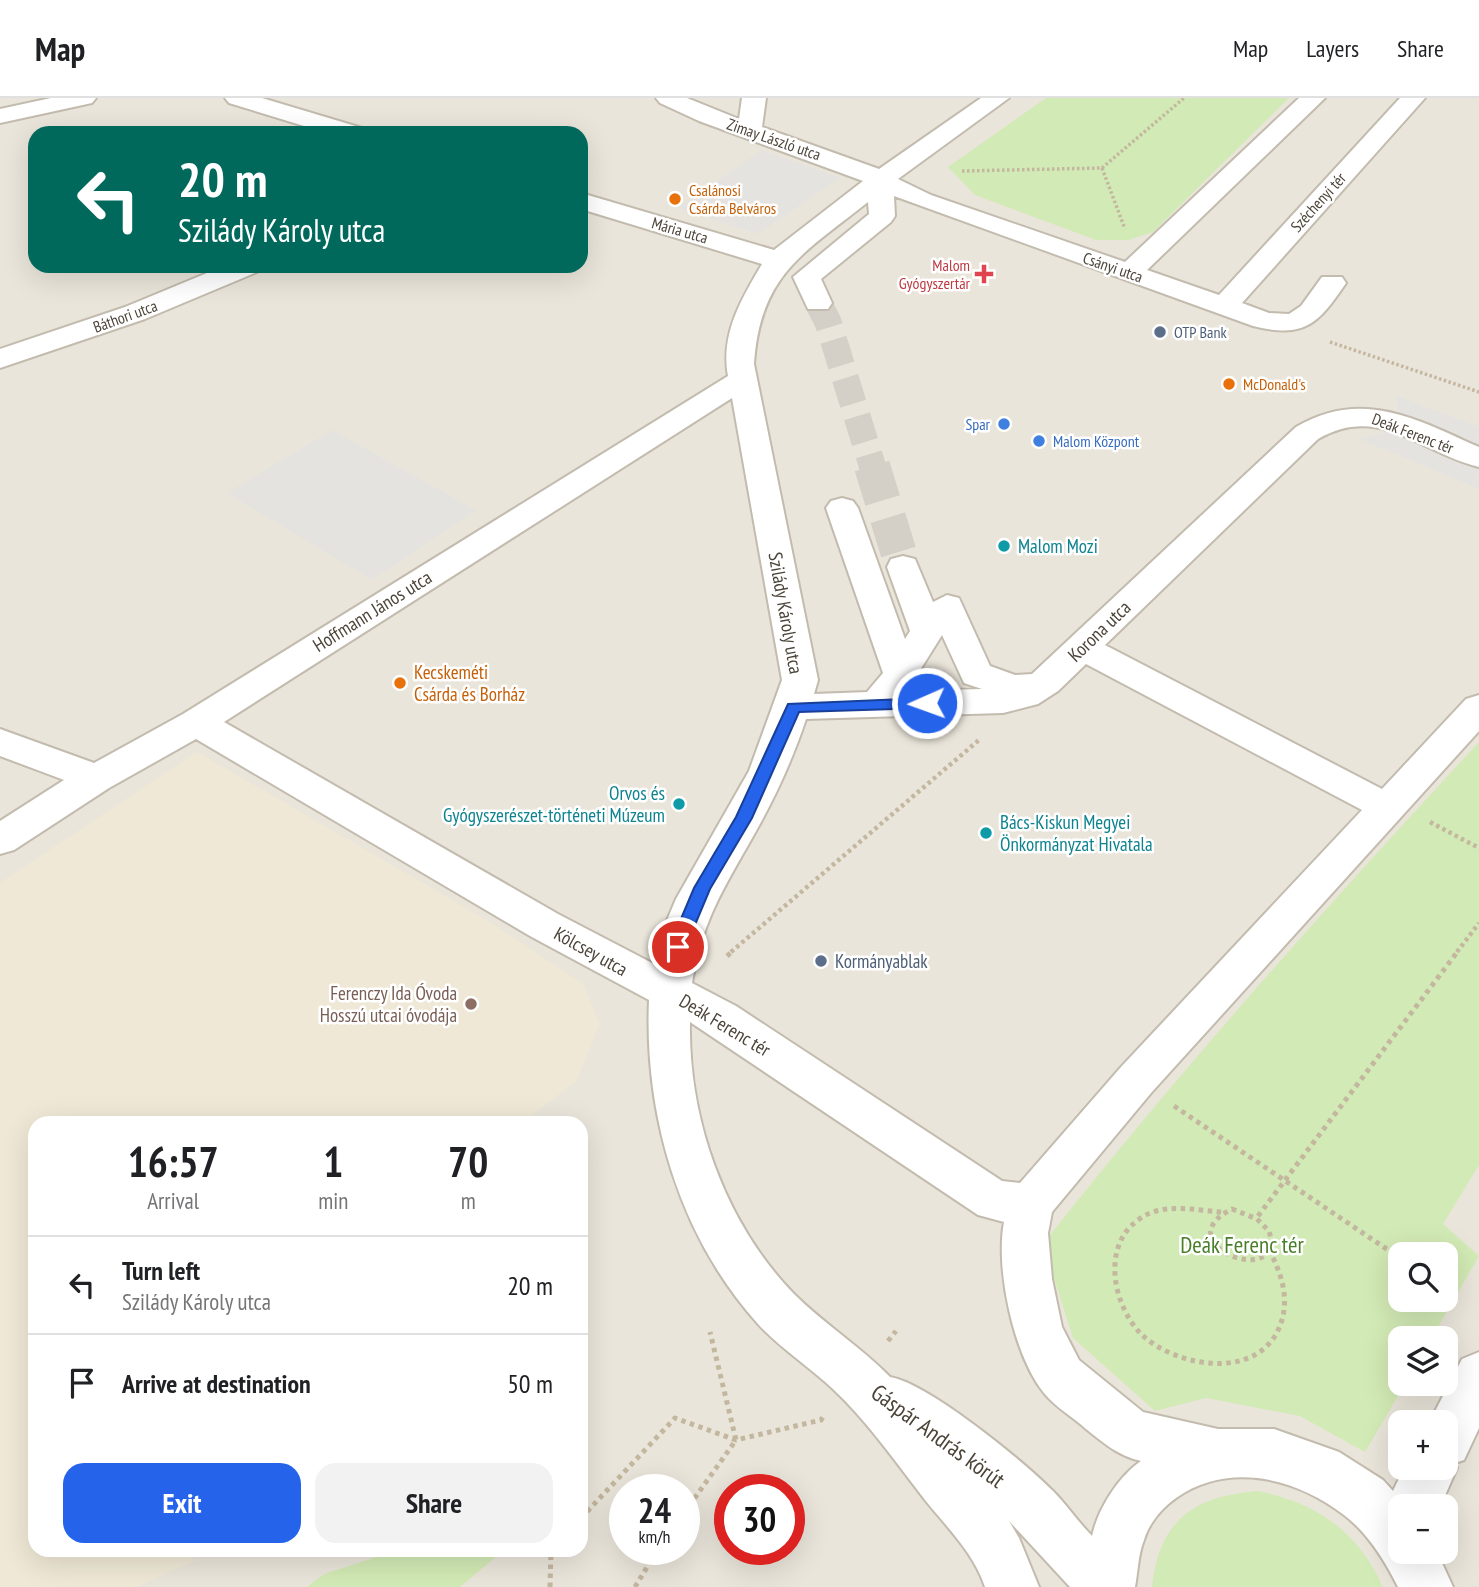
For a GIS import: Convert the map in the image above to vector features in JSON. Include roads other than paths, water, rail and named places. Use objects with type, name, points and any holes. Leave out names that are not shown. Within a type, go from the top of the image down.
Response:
[{"type":"street","points":[[0,116],[84,98]]},
{"type":"street","points":[[237,98],[330,126]]},
{"type":"street","name":"Zimay László utca","points":[[668,98],[707,116],[852,166],[880,180]]},
{"type":"street","points":[[750,130],[754,98]]},
{"type":"street","points":[[778,260],[880,180],[998,98]]},
{"type":"street","points":[[1129,273],[1313,98]]},
{"type":"street","name":"Széchenyi tér","points":[[1224,307],[1413,98]]},
{"type":"street","points":[[818,303],[807,277],[882,216],[880,180]]},
{"type":"street","name":"Csányi utca","points":[[880,180],[922,200],[1224,307],[1285,325],[1304,321],[1332,283]]},
{"type":"street","name":"Mária utca","points":[[588,203],[778,260]]},
{"type":"street","name":"Szilády Károly utca","points":[[669,993],[678,947],[688,918],[744,818],[793,707],[800,680],[740,364],[746,326],[763,282],[778,260]]},
{"type":"street","name":"Báthori utca","points":[[0,359],[135,313],[230,273]]},
{"type":"street","name":"Hoffmann János utca","points":[[0,839],[96,778],[196,723],[676,418],[742,380]]},
{"type":"street","name":"Korona utca","points":[[793,707],[1003,701],[1025,695],[1046,682],[1307,433],[1325,421],[1345,415]]},
{"type":"street","name":"Deák Ferenc tér","points":[[1345,415],[1380,418],[1479,458]]},
{"type":"street","points":[[842,508],[901,676]]},
{"type":"street","points":[[876,705],[901,676],[927,631],[903,567]]},
{"type":"street","points":[[947,606],[976,674],[1013,687],[1046,682]]},
{"type":"street","points":[[1081,647],[1364,796],[1390,805]]},
{"type":"street","points":[[1213,1452],[1131,1434],[1062,1377],[1042,1339],[1028,1279],[1025,1233],[1030,1204],[1136,1080],[1479,708]]},
{"type":"street","name":"Kölcsey utca","points":[[196,723],[544,925],[669,993]]},
{"type":"street","points":[[0,742],[96,778]]},
{"type":"street","points":[[669,993],[668,1030],[682,1135],[717,1227],[740,1265],[769,1302],[858,1379],[887,1411],[998,1552],[1012,1587]]},
{"type":"street","name":"Deák Ferenc tér","points":[[669,993],[721,1018],[994,1201],[1030,1204]]},
{"type":"street","points":[[1458,1418],[1479,1376]]},
{"type":"street","name":"Gáspár András körút","points":[[858,1379],[986,1465],[1036,1511],[1084,1567],[1096,1573],[1101,1587]]},
{"type":"street","points":[[1108,1587],[1109,1558],[1122,1519],[1145,1487],[1176,1464],[1213,1452],[1252,1450],[1292,1457],[1331,1475],[1388,1520]]},
{"type":"street","points":[[1417,1564],[1426,1587]]},
{"type":"tunnel","points":[[818,303],[828,322],[873,468]]},
{"type":"tunnel","points":[[872,466],[903,567]]},
{"type":"place","name":"Csalánosi Csárda Belváros","points":[[675,199]]},
{"type":"place","name":"Malom Gyógyszertár","points":[[984,274]]},
{"type":"place","name":"OTP Bank","points":[[1160,332]]},
{"type":"place","name":"McDonald's","points":[[1229,384]]},
{"type":"place","name":"Spar","points":[[1004,424]]},
{"type":"place","name":"Malom Központ","points":[[1039,441]]},
{"type":"place","name":"Malom Mozi","points":[[1004,546]]},
{"type":"place","name":"Kecskeméti Csárda és Borház","points":[[400,683]]},
{"type":"place","name":"Orvos és Gyógyszerészet-történeti Múzeum","points":[[679,804]]},
{"type":"place","name":"Bács-Kiskun Megyei Önkormányzat Hivatala","points":[[986,833]]},
{"type":"place","name":"Kormányablak","points":[[821,961]]},
{"type":"place","name":"Ferenczy Ida Óvoda Hosszú utcai óvodája","points":[[471,1004]]}]
